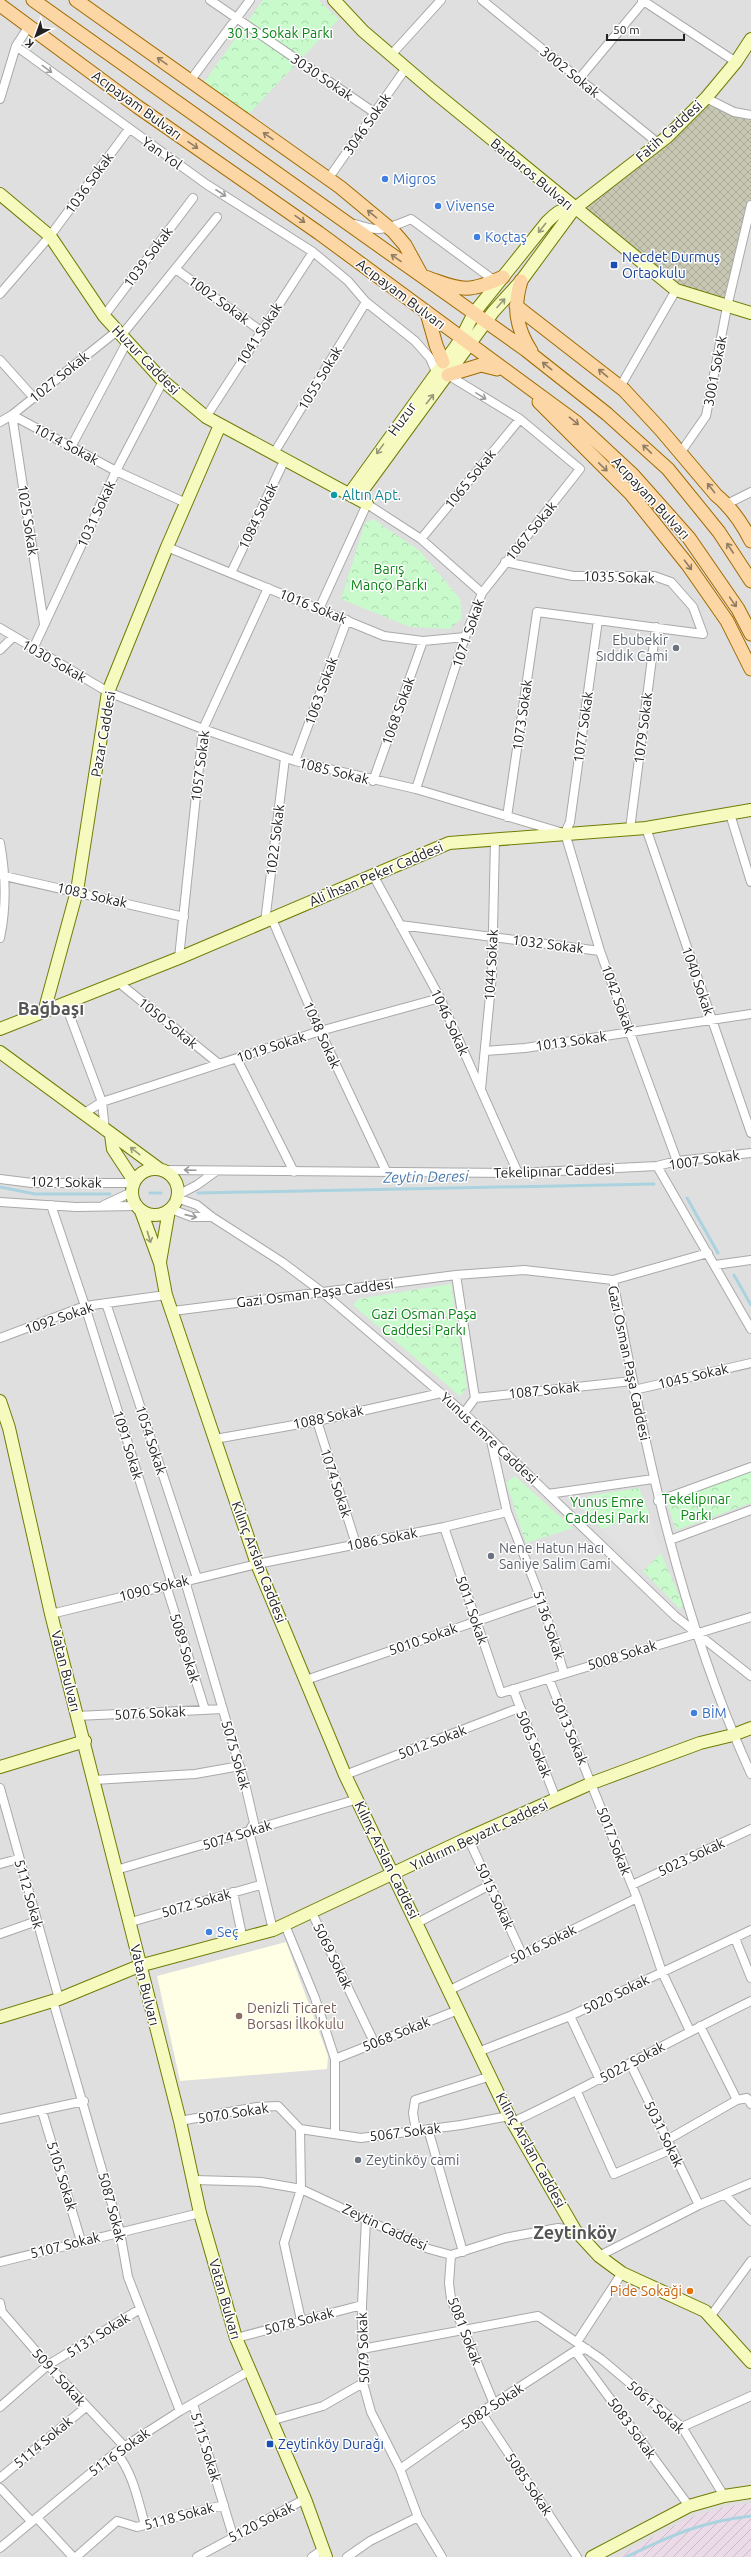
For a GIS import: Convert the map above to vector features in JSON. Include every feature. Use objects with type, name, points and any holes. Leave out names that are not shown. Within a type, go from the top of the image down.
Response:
[{"type":"main road","name":"Acıpayam Bulvarı","points":[[33,0],[534,356],[623,427],[668,469],[719,532],[751,581]]},
{"type":"main road","points":[[76,0],[328,179],[389,228],[405,245],[422,276],[463,290],[499,279]]},
{"type":"main road","name":"Acıpayam Bulvarı","points":[[0,5],[138,107],[299,219],[576,422],[633,474],[689,538],[738,609],[751,634]]},
{"type":"main road","points":[[521,281],[516,306],[518,327],[534,356]]},
{"type":"main road","points":[[516,306],[620,388],[681,452],[716,495],[747,525],[751,541]]},
{"type":"main road","points":[[427,312],[442,370],[481,364],[489,365],[518,379],[567,433],[631,494],[688,565],[727,620],[751,669]]},
{"type":"street","name":"3030 Sokak","points":[[210,0],[235,19],[375,113]]},
{"type":"street","points":[[190,81],[250,0]]},
{"type":"street","name":"Barbaros Bulvarı","points":[[334,0],[363,31],[406,68],[574,209],[676,290],[727,307],[751,313]]},
{"type":"street","points":[[391,55],[441,0]]},
{"type":"street","name":"3002 Sokak","points":[[482,0],[658,143]]},
{"type":"street","points":[[579,79],[643,1],[736,62]]},
{"type":"street","points":[[0,99],[16,46],[29,26]]},
{"type":"street","name":"Fatih Caddesi","points":[[574,209],[622,174],[667,137],[706,98],[736,62],[751,39]]},
{"type":"street","name":"Yan Yol","points":[[16,46],[206,184],[313,252],[348,281],[366,302],[415,341],[442,370]]},
{"type":"street","name":"3046 Sokak","points":[[328,179],[406,68]]},
{"type":"street","points":[[706,98],[734,112],[751,115]]},
{"type":"street","name":"1036 Sokak","points":[[0,294],[50,236],[129,129]]},
{"type":"street","name":"Huzur Caddesi","points":[[0,194],[50,236],[104,316],[163,381],[206,417],[358,498]]},
{"type":"street","name":"1039 Sokak","points":[[104,316],[193,198]]},
{"type":"street","name":"3001 Sokak","points":[[681,452],[706,416],[727,307],[750,219],[751,205]]},
{"type":"street","points":[[465,342],[474,313],[499,279],[558,212],[565,209],[574,209]]},
{"type":"street","points":[[465,342],[486,322],[521,281],[574,209]]},
{"type":"street","points":[[72,447],[122,336],[177,270],[217,217]]},
{"type":"street","points":[[337,217],[375,231],[389,228],[411,219],[499,279]]},
{"type":"street","name":"1041 Sokak","points":[[206,417],[313,252]]},
{"type":"street","name":"1002 Sokak","points":[[177,270],[261,331]]},
{"type":"street","points":[[620,388],[676,290]]},
{"type":"street","name":"1055 Sokak","points":[[274,454],[366,302]]},
{"type":"street","name":"1027 Sokak","points":[[0,422],[122,336]]},
{"type":"street","name":"Huzur","points":[[358,498],[442,370],[465,342]]},
{"type":"street","points":[[0,360],[34,398]]},
{"type":"street","points":[[442,370],[520,418]]},
{"type":"street","name":"1031 Sokak","points":[[33,649],[116,471],[163,381]]},
{"type":"street","name":"1014 Sokak","points":[[12,415],[116,471],[186,503]]},
{"type":"street","name":"1025 Sokak","points":[[12,415],[44,624]]},
{"type":"street","name":"1067 Sokak","points":[[482,593],[580,469],[520,418]]},
{"type":"street","name":"1065 Sokak","points":[[421,539],[520,418]]},
{"type":"street","name":"Pazar Caddesi","points":[[44,1012],[77,891],[108,692],[167,547],[220,425]]},
{"type":"street","name":"1084 Sokak","points":[[231,573],[285,459]]},
{"type":"street","points":[[727,504],[751,492]]},
{"type":"street","points":[[319,609],[358,498]]},
{"type":"street","name":"1071 Sokak","points":[[358,498],[421,539],[482,593],[465,637],[416,789]]},
{"type":"street","name":"1016 Sokak","points":[[167,547],[384,636],[423,642],[465,637]]},
{"type":"street","name":"1035 Sokak","points":[[505,562],[573,576],[654,576],[671,582],[693,607],[703,634],[656,627]]},
{"type":"street","name":"1057 Sokak","points":[[180,958],[203,729],[268,588]]},
{"type":"street","name":"1073 Sokak","points":[[508,817],[537,612],[598,620]]},
{"type":"street","name":"1063 Sokak","points":[[295,761],[347,620]]},
{"type":"street","points":[[598,620],[656,627]]},
{"type":"street","name":"1077 Sokak","points":[[565,833],[570,822],[598,620]]},
{"type":"street","name":"1079 Sokak","points":[[630,829],[656,627]]},
{"type":"street","name":"1030 Sokak","points":[[0,628],[33,649],[108,692]]},
{"type":"street","points":[[0,650],[13,637]]},
{"type":"street","name":"1068 Sokak","points":[[373,781],[423,642]]},
{"type":"street","name":"1085 Sokak","points":[[108,692],[203,729],[285,758],[373,781],[416,789],[565,833]]},
{"type":"street","name":"1022 Sokak","points":[[268,920],[285,758]]},
{"type":"street","name":"Ali İhsan Peker Caddesi","points":[[0,1029],[180,958],[449,842],[646,828],[751,810]]},
{"type":"street","points":[[730,814],[751,882]]},
{"type":"street","name":"1040 Sokak","points":[[646,828],[710,1018],[751,1133]]},
{"type":"street","name":"1042 Sokak","points":[[565,833],[600,951],[677,1162]]},
{"type":"street","name":"1044 Sokak","points":[[481,1089],[492,975],[496,839]]},
{"type":"street","points":[[0,843],[5,915],[0,938]]},
{"type":"street","name":"1046 Sokak","points":[[373,875],[440,998],[518,1173]]},
{"type":"street","name":"1083 Sokak","points":[[3,876],[77,891],[184,916]]},
{"type":"street","points":[[0,907],[5,915]]},
{"type":"street","name":"1048 Sokak","points":[[268,920],[386,1171]]},
{"type":"street","name":"1032 Sokak","points":[[400,925],[600,951]]},
{"type":"street","name":"1050 Sokak","points":[[118,982],[219,1064]]},
{"type":"street","name":"1019 Sokak","points":[[83,1114],[102,1102],[320,1031],[440,998]]},
{"type":"street","points":[[65,1003],[102,1102],[108,1133],[113,1149],[133,1185],[139,1208]]},
{"type":"street","name":"1013 Sokak","points":[[485,1051],[630,1032],[710,1018],[751,1014]]},
{"type":"street","points":[[0,1052],[108,1133],[123,1141],[161,1169],[176,1182],[174,1203]]},
{"type":"street","points":[[237,1059],[294,1172]]},
{"type":"street","name":"1007 Sokak","points":[[657,1166],[677,1162],[751,1153]]},
{"type":"street","points":[[657,1166],[708,1252],[751,1329]]},
{"type":"street","name":"Tekelipınar Caddesi","points":[[161,1169],[215,1172],[386,1171],[518,1173],[657,1166]]},
{"type":"street","points":[[104,1205],[133,1185],[146,1170],[161,1169]]},
{"type":"street","points":[[0,1202],[50,1205],[104,1205],[139,1208],[152,1215],[174,1203],[215,1172]]},
{"type":"street","name":"1021 Sokak","points":[[0,1179],[32,1183],[133,1185]]},
{"type":"street","points":[[174,1203],[192,1217],[212,1217]]},
{"type":"street","name":"Yunus Emre Caddesi","points":[[174,1203],[197,1205],[212,1217],[282,1262],[322,1292],[464,1413],[491,1441],[675,1616],[751,1676]]},
{"type":"street","name":"Kılınç Arslan Caddesi","points":[[160,1263],[174,1203]]},
{"type":"street","name":"1091 Sokak","points":[[50,1205],[85,1306],[169,1584]]},
{"type":"street","name":"Kılınç Arslan Caddesi","points":[[139,1208],[160,1263],[166,1295],[173,1311],[257,1564],[345,1775],[358,1799],[392,1874],[450,1990],[458,2010],[511,2119],[575,2230],[599,2256],[622,2273],[704,2311],[751,2362]]},
{"type":"street","points":[[613,1280],[708,1252]]},
{"type":"street","points":[[715,1265],[751,1260]]},
{"type":"street","name":"Gazi Osman Paşa Caddesi","points":[[173,1311],[456,1275],[524,1270],[613,1280],[632,1381],[658,1501],[697,1632],[733,1735],[751,1774]]},
{"type":"street","points":[[456,1275],[475,1398],[464,1413]]},
{"type":"street","name":"1092 Sokak","points":[[0,1338],[85,1306],[166,1295]]},
{"type":"street","name":"1054 Sokak","points":[[106,1303],[197,1578]]},
{"type":"street","name":"1045 Sokak","points":[[634,1390],[751,1362]]},
{"type":"street","name":"1087 Sokak","points":[[475,1398],[632,1381]]},
{"type":"street","name":"1088 Sokak","points":[[215,1439],[317,1421],[440,1393]]},
{"type":"street","name":"Vatan Bulvarı","points":[[0,1401],[9,1428],[51,1614],[77,1716],[85,1741],[116,1870],[131,1922],[139,1966],[180,2122],[194,2180],[200,2213],[236,2338],[270,2421],[305,2499],[324,2554]]},
{"type":"street","name":"1074 Sokak","points":[[317,1421],[356,1544]]},
{"type":"street","name":"5136 Sokak","points":[[491,1441],[507,1512],[541,1599],[564,1673]]},
{"type":"street","points":[[658,1501],[751,1467]]},
{"type":"street","points":[[548,1494],[653,1479]]},
{"type":"street","points":[[670,1540],[751,1510]]},
{"type":"street","name":"1086 Sokak","points":[[257,1564],[444,1527],[507,1512]]},
{"type":"street","name":"5011 Sokak","points":[[444,1527],[501,1693]]},
{"type":"street","name":"1090 Sokak","points":[[51,1614],[185,1580],[257,1564]]},
{"type":"street","name":"5075 Sokak","points":[[185,1580],[240,1766],[254,1823],[249,1831],[260,1884],[274,1930]]},
{"type":"street","name":"5089 Sokak","points":[[169,1584],[205,1710]]},
{"type":"street","name":"5010 Sokak","points":[[306,1680],[541,1599]]},
{"type":"street","name":"5008 Sokak","points":[[501,1693],[697,1632],[751,1617]]},
{"type":"street","name":"5013 Sokak","points":[[549,1679],[592,1783]]},
{"type":"street","name":"5065 Sokak","points":[[513,1689],[519,1708],[556,1799]]},
{"type":"street","name":"5012 Sokak","points":[[345,1775],[519,1708]]},
{"type":"street","name":"5076 Sokak","points":[[77,1716],[223,1709]]},
{"type":"street","name":"Yıldırım Beyazıt Caddesi","points":[[0,2017],[56,2000],[139,1966],[243,1940],[274,1930],[468,1838],[592,1783],[700,1743],[733,1735],[751,1728]]},
{"type":"street","points":[[0,1767],[85,1741]]},
{"type":"street","points":[[94,1780],[195,1774],[240,1766]]},
{"type":"street","name":"5017 Sokak","points":[[592,1783],[637,1898],[662,1972],[690,2031]]},
{"type":"street","name":"5112 Sokak","points":[[0,1788],[18,1858],[37,1921],[56,2000]]},
{"type":"street","name":"5074 Sokak","points":[[116,1870],[358,1799]]},
{"type":"street","name":"5023 Sokak","points":[[632,1885],[751,1829]]},
{"type":"street","name":"5015 Sokak","points":[[468,1838],[522,1954]]},
{"type":"street","points":[[0,1864],[18,1858]]},
{"type":"street","name":"5072 Sokak","points":[[131,1922],[260,1884]]},
{"type":"street","points":[[416,1923],[490,1885]]},
{"type":"street","points":[[233,1892],[243,1940]]},
{"type":"street","name":"5016 Sokak","points":[[450,1990],[637,1898]]},
{"type":"street","name":"5069 Sokak","points":[[312,1913],[374,2042]]},
{"type":"street","points":[[0,1934],[37,1921]]},
{"type":"street","points":[[285,1925],[315,1998],[335,2059],[335,2134]]},
{"type":"street","name":"5020 Sokak","points":[[478,2052],[570,2016],[751,1930]]},
{"type":"street","points":[[735,1938],[751,1978]]},
{"type":"street","name":"5087 Sokak","points":[[56,2000],[120,2232],[128,2277],[180,2411]]},
{"type":"street","name":"5022 Sokak","points":[[511,2119],[577,2092],[690,2031],[751,2002]]},
{"type":"street","name":"5068 Sokak","points":[[335,2059],[374,2042],[458,2010]]},
{"type":"street","points":[[570,2016],[600,2080]]},
{"type":"street","points":[[700,2026],[738,2100]]},
{"type":"street","name":"5031 Sokak","points":[[630,2064],[699,2205]]},
{"type":"street","points":[[416,2131],[414,2113],[415,2100],[491,2076]]},
{"type":"street","points":[[577,2092],[614,2174],[672,2149]]},
{"type":"street","points":[[667,2140],[738,2100],[746,2098],[751,2104]]},
{"type":"street","points":[[0,2119],[84,2101]]},
{"type":"street","name":"5070 Sokak","points":[[180,2122],[257,2107],[278,2106],[300,2129]]},
{"type":"street","name":"5105 Sokak","points":[[42,2111],[81,2241]]},
{"type":"street","name":"5067 Sokak","points":[[300,2129],[360,2138],[511,2119]]},
{"type":"street","points":[[300,2129],[301,2189],[284,2243],[301,2320]]},
{"type":"street","points":[[428,2129],[463,2252]]},
{"type":"street","name":"Zeytin Caddesi","points":[[194,2180],[261,2182],[301,2189],[429,2248],[451,2255]]},
{"type":"street","points":[[599,2256],[699,2205],[725,2196],[751,2183]]},
{"type":"street","points":[[725,2196],[751,2221]]},
{"type":"street","name":"5107 Sokak","points":[[0,2262],[200,2213]]},
{"type":"street","name":"5079 Sokak","points":[[366,2218],[362,2304],[363,2383],[371,2412],[400,2469],[418,2517],[442,2557]]},
{"type":"street","points":[[451,2255],[505,2238],[558,2228],[575,2230]]},
{"type":"street","name":"5081 Sokak","points":[[451,2255],[449,2282],[451,2299],[494,2404]]},
{"type":"street","points":[[710,2317],[751,2260]]},
{"type":"street","points":[[362,2349],[462,2329],[538,2316],[577,2342],[622,2273]]},
{"type":"street","name":"5078 Sokak","points":[[236,2338],[362,2304]]},
{"type":"street","name":"5131 Sokak","points":[[0,2407],[48,2366],[140,2308]]},
{"type":"street","name":"5091 Sokak","points":[[1,2310],[48,2366],[124,2446]]},
{"type":"street","name":"5061 Sokak","points":[[577,2342],[682,2427],[724,2496]]},
{"type":"street","name":"5082 Sokak","points":[[400,2469],[481,2412],[576,2351],[587,2349]]},
{"type":"street","name":"5083 Sokak","points":[[576,2351],[689,2506]]},
{"type":"street","name":"5116 Sokak","points":[[0,2548],[124,2446],[180,2411],[249,2371]]},
{"type":"street","points":[[270,2421],[323,2406],[363,2383]]},
{"type":"street","points":[[682,2427],[751,2396]]},
{"type":"street","name":"5115 Sokak","points":[[193,2404],[233,2536]]},
{"type":"street","name":"5114 Sokak","points":[[0,2478],[86,2407]]},
{"type":"street","name":"5085 Sokak","points":[[481,2412],[577,2557]]},
{"type":"street","points":[[116,2452],[125,2463],[132,2479],[145,2525]]},
{"type":"street","points":[[0,2488],[73,2557]]},
{"type":"street","points":[[592,2557],[689,2506],[724,2496],[751,2492]]},
{"type":"street","name":"5120 Sokak","points":[[197,2557],[233,2536],[305,2499]]},
{"type":"street","name":"5118 Sokak","points":[[76,2557],[117,2521],[138,2527],[224,2504]]},
{"type":"street","points":[[347,2557],[370,2540],[418,2517]]},
{"type":"street","points":[[312,2557],[324,2554]]},
{"type":"shaded area","points":[[0,0],[751,0],[751,2557],[0,2557]]},
{"type":"shaded area","points":[[706,98],[751,115],[751,202],[727,307],[676,290],[574,209]]},
{"type":"shaded area","points":[[649,1513],[661,1553],[643,1571],[602,1529]]},
{"type":"shaded area","name":"Denizli Ticaret Borsası İlkokulu","points":[[286,1942],[328,2056],[327,2069],[180,2081],[157,1976]]},
{"type":"shaded area","points":[[751,2503],[751,2557],[617,2557],[688,2518],[724,2507]]},
{"type":"green space","name":"3013 Sokak Parkı","points":[[263,0],[318,0],[339,19],[247,116],[202,85]]},
{"type":"green space","name":"Barış Manço Parkı","points":[[373,519],[420,551],[460,599],[462,618],[450,629],[410,627],[341,599],[365,523]]},
{"type":"green space","name":"Gazi Osman Paşa Caddesi Parkı","points":[[451,1284],[467,1388],[460,1396],[353,1305],[358,1299]]},
{"type":"green space","name":"Tekelipınar Parkı","points":[[751,1472],[751,1503],[676,1530],[667,1502]]},
{"type":"green space","name":"Yunus Emre Caddesi Parkı","points":[[515,1476],[573,1528],[526,1543],[506,1482]]},
{"type":"green space","name":"Yunus Emre Caddesi Parkı","points":[[639,1488],[649,1513],[602,1529],[579,1505],[588,1496]]},
{"type":"green space","name":"Yunus Emre Caddesi Parkı","points":[[661,1553],[683,1605],[681,1610],[643,1571]]},
{"type":"waterway","name":"Zeytin Deresi","points":[[198,1193],[654,1184]]},
{"type":"waterway","name":"Zeytin Deresi","points":[[0,1187],[35,1194],[110,1194]]},
{"type":"waterway","name":"Zeytin Deresi","points":[[150,1193],[161,1193]]},
{"type":"waterway","name":"Zeytin Deresi","points":[[687,1198],[718,1253]]},
{"type":"waterway","name":"Zeytin Deresi","points":[[734,1275],[751,1305]]},
{"type":"waterway","points":[[626,2557],[687,2530],[716,2522],[751,2516]]},
{"type":"place","name":"Migros","points":[[385,179]]},
{"type":"place","name":"Vivense","points":[[438,206]]},
{"type":"place","name":"Koçtaş","points":[[477,237]]},
{"type":"place","name":"Necdet Durmuş Ortaokulu","points":[[614,265]]},
{"type":"place","name":"Altın Apt.","points":[[334,495]]},
{"type":"place","name":"Ebubekir Sıddık Cami","points":[[676,648]]},
{"type":"place","name":"Nene Hatun Hacı Saniye Salim Cami","points":[[491,1556]]},
{"type":"place","name":"BİM","points":[[694,1713]]},
{"type":"place","name":"Seç","points":[[209,1932]]},
{"type":"place","name":"Denizli Ticaret Borsası İlkokulu","points":[[239,2016]]},
{"type":"place","name":"Zeytinköy cami","points":[[358,2160]]},
{"type":"place","name":"Pide Sokaği","points":[[690,2291]]},
{"type":"place","name":"Zeytinköy Durağı","points":[[270,2444]]},
{"type":"district","name":"Bağbaşı","points":[[51,1009]]},
{"type":"district","name":"Zeytinköy","points":[[575,2233]]}]
